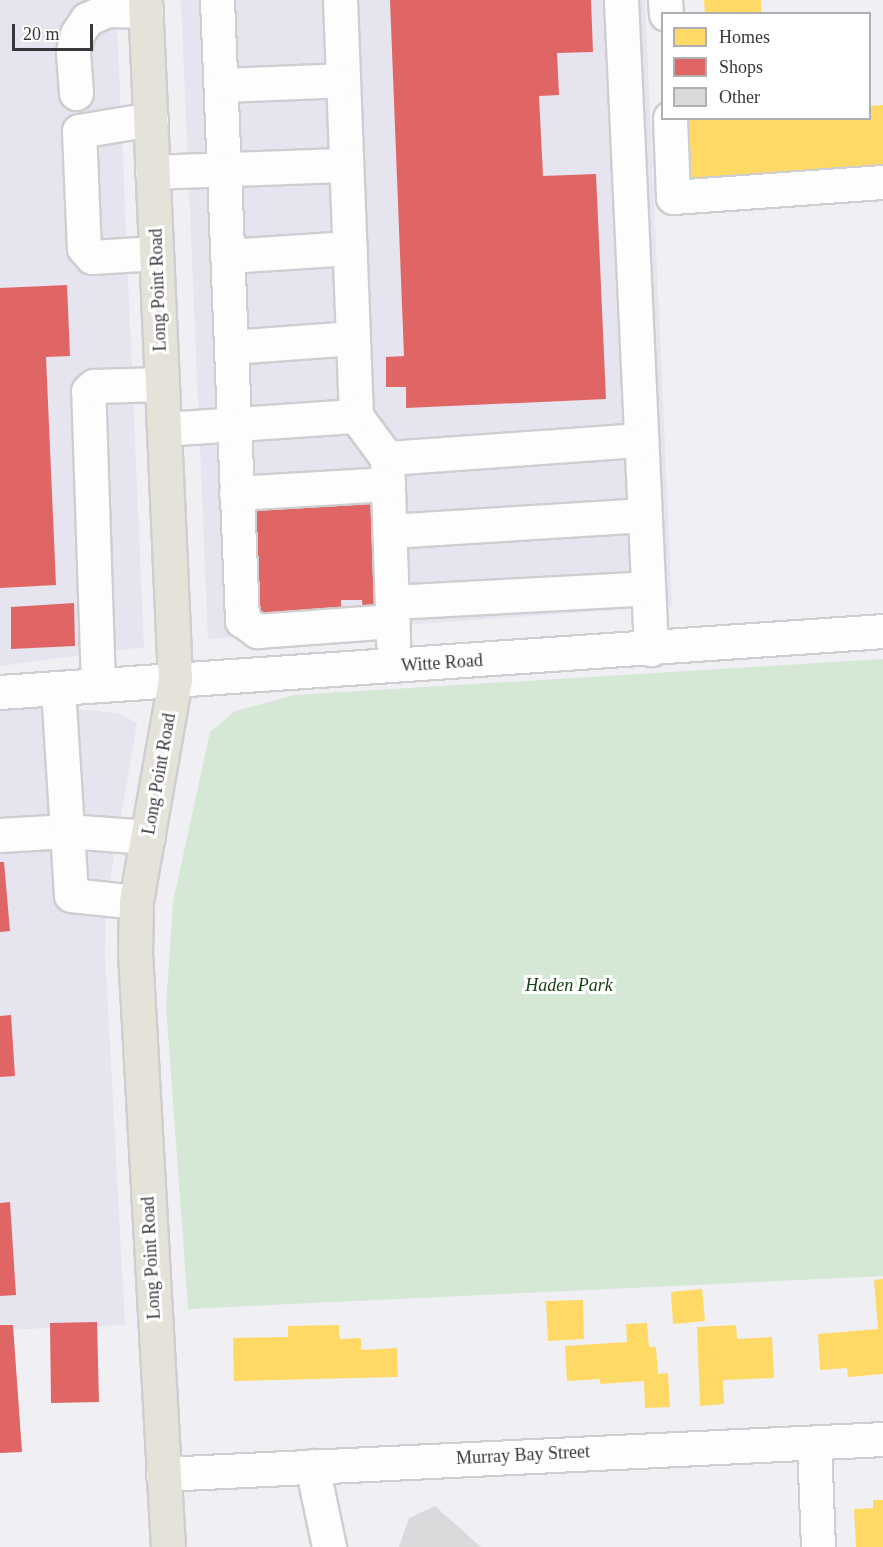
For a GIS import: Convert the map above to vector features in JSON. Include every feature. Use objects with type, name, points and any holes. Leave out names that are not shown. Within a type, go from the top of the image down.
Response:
[{"type":"main road","name":"Long Point Road","points":[[146,6],[175,681],[136,902],[135,952],[168,1547]]},
{"type":"street","points":[[217,0],[242,620],[257,631],[392,611],[648,588]]},
{"type":"street","points":[[340,0],[356,416],[388,471],[394,666]]},
{"type":"street","points":[[621,0],[651,649]]},
{"type":"street","points":[[76,93],[73,52],[77,34],[87,19],[107,10],[146,6]]},
{"type":"street","points":[[221,85],[343,80]]},
{"type":"street","points":[[151,118],[79,131],[84,248],[92,257],[156,253]]},
{"type":"street","points":[[670,120],[673,197],[883,182]]},
{"type":"street","points":[[153,172],[346,165]]},
{"type":"street","points":[[227,256],[350,248]]},
{"type":"street","points":[[231,347],[353,338]]},
{"type":"street","points":[[98,685],[88,391],[94,386],[162,384]]},
{"type":"street","points":[[164,429],[356,416]]},
{"type":"street","points":[[236,493],[388,471],[641,440]]},
{"type":"street","points":[[390,531],[644,515]]},
{"type":"street","name":"Witte Road","points":[[0,692],[651,649],[883,631]]},
{"type":"street","points":[[58,688],[71,895],[136,902]]},
{"type":"street","points":[[0,835],[67,831],[148,837]]},
{"type":"street","name":"Murray Bay Street","points":[[163,1474],[883,1439]]},
{"type":"street","points":[[813,1443],[818,1547]]},
{"type":"street","points":[[312,1466],[329,1547]]},
{"type":"shaded area","points":[[0,0],[116,0],[144,647],[0,666]]},
{"type":"shaded area","points":[[181,0],[645,0],[672,606],[208,639]]},
{"type":"shaded area","points":[[18,704],[118,713],[137,723],[107,899],[105,952],[125,1325],[0,1330],[0,706]]},
{"type":"green space","name":"Haden Park","points":[[883,659],[883,1276],[188,1309],[166,1006],[173,902],[210,732],[235,711],[295,695]]},
{"type":"building: Homes","points":[[704,0],[761,0],[761,12],[705,12]]},
{"type":"building: Homes","points":[[883,105],[883,170],[690,184],[687,120],[871,120],[871,106]]},
{"type":"building: Homes","points":[[883,1279],[883,1374],[848,1377],[847,1368],[820,1370],[818,1334],[878,1329],[874,1280]]},
{"type":"building: Homes","points":[[702,1289],[705,1321],[673,1324],[671,1292]]},
{"type":"building: Homes","points":[[583,1300],[584,1339],[548,1341],[546,1301]]},
{"type":"building: Homes","points":[[647,1323],[649,1347],[656,1347],[658,1374],[668,1373],[670,1407],[645,1408],[644,1381],[600,1384],[600,1379],[567,1381],[565,1346],[627,1342],[626,1324]]},
{"type":"building: Homes","points":[[339,1325],[340,1339],[361,1338],[361,1350],[397,1348],[398,1377],[234,1381],[233,1338],[288,1337],[288,1326]]},
{"type":"building: Homes","points":[[736,1325],[737,1339],[772,1337],[774,1378],[723,1380],[724,1404],[700,1406],[697,1327]]},
{"type":"building: Homes","points":[[873,1500],[883,1500],[883,1547],[856,1547],[854,1509],[873,1508]]},
{"type":"building: Shops","points":[[390,0],[591,0],[593,52],[557,53],[559,95],[539,96],[543,176],[596,174],[606,399],[406,408],[406,387],[386,387],[386,357],[404,356]]},
{"type":"building: Shops","points":[[67,285],[70,356],[46,357],[56,585],[0,588],[0,288]]},
{"type":"building: Shops","points":[[371,499],[374,580],[385,580],[386,610],[363,611],[362,600],[341,600],[341,613],[255,617],[249,504]]},
{"type":"building: Shops","points":[[74,603],[75,646],[11,649],[11,607]]},
{"type":"building: Shops","points":[[0,862],[4,862],[10,931],[0,932]]},
{"type":"building: Shops","points":[[11,1015],[15,1076],[0,1077],[0,1016]]},
{"type":"building: Shops","points":[[10,1202],[16,1295],[0,1296],[0,1203]]},
{"type":"building: Shops","points":[[97,1322],[99,1402],[51,1403],[50,1323]]},
{"type":"building: Shops","points":[[0,1325],[13,1325],[22,1452],[0,1453]]},
{"type":"building: Other","points":[[435,1506],[481,1547],[399,1547],[409,1518]]}]
